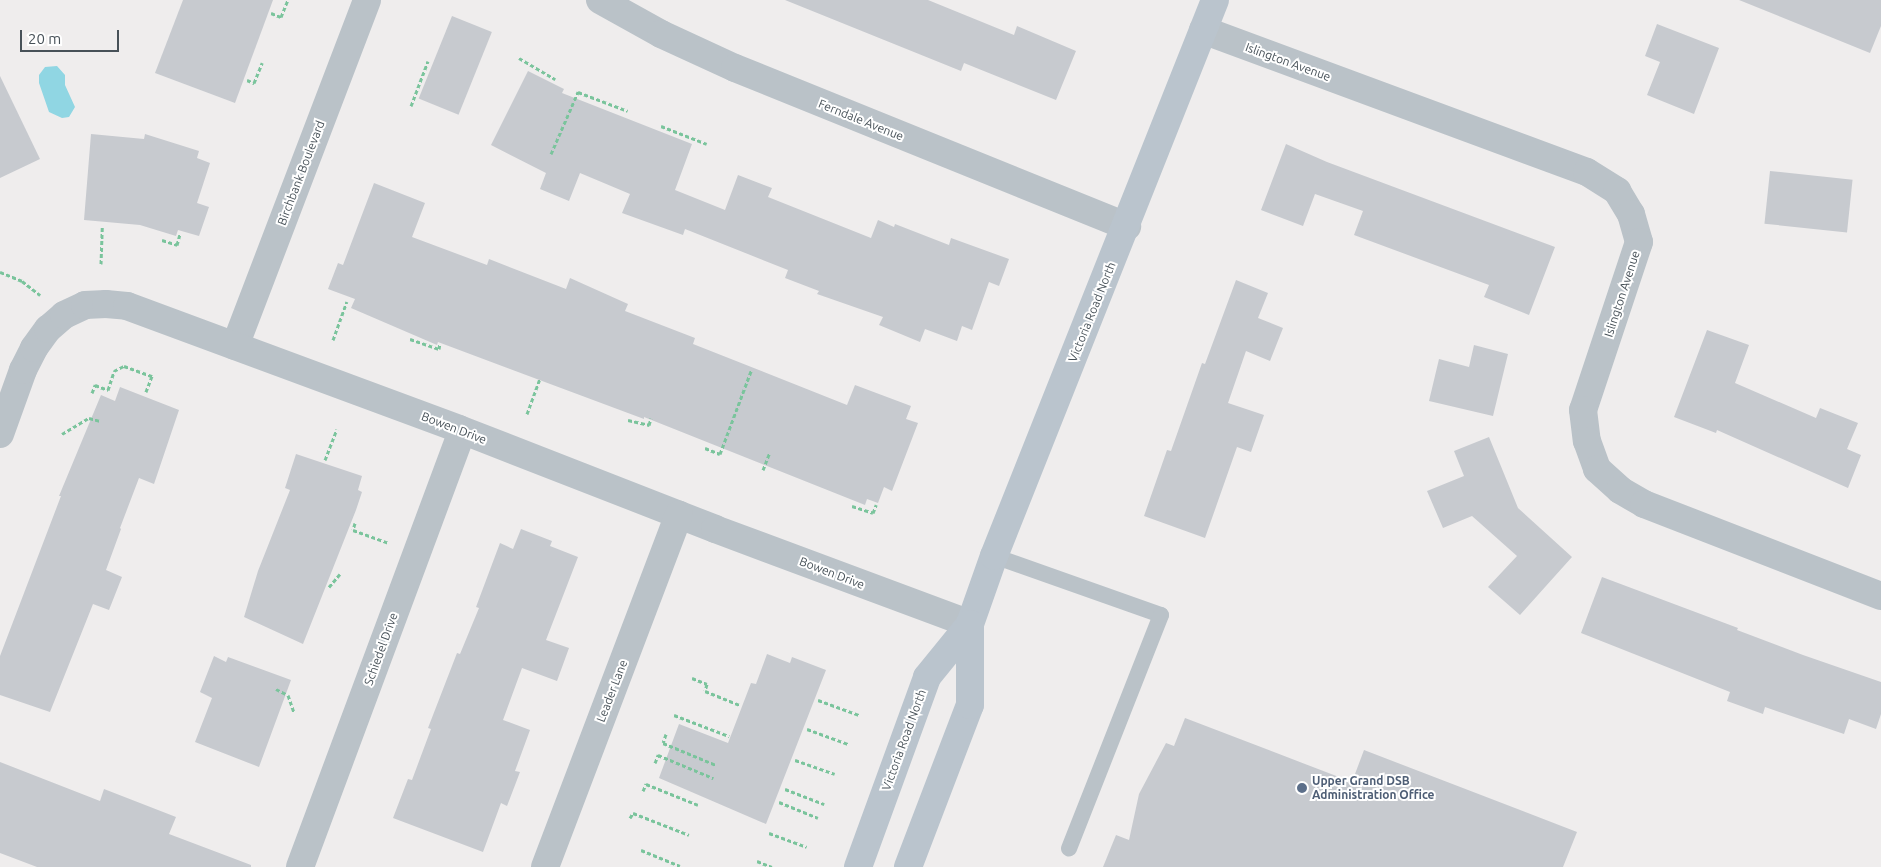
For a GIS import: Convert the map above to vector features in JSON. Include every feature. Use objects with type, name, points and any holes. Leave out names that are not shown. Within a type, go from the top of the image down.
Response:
[{"type":"main road","name":"Victoria Road North","points":[[908,867],[970,704],[970,624],[994,556],[1127,226],[1215,0]]},
{"type":"main road","name":"Victoria Road North","points":[[858,867],[927,677],[970,624]]},
{"type":"street","name":"Birchbank Boulevard","points":[[234,346],[367,0]]},
{"type":"street","name":"Ferndale Avenue","points":[[600,0],[662,34],[735,68],[1127,226]]},
{"type":"street","name":"Islington Avenue","points":[[1203,30],[1587,172],[1617,191],[1631,214],[1639,242],[1583,410],[1587,441],[1597,469],[1620,490],[1644,504],[1881,596]]},
{"type":"street","name":"Bowen Drive","points":[[0,434],[23,370],[34,348],[48,329],[64,314],[85,305],[128,306],[970,624]]},
{"type":"street","name":"Schiedel Drive","points":[[300,867],[462,431]]},
{"type":"street","name":"Leader Lane","points":[[545,867],[679,515]]},
{"type":"lane","points":[[994,556],[1161,615],[1068,849]]},
{"type":"path","points":[[271,13],[281,17],[288,0]]},
{"type":"path","points":[[520,58],[556,79]]},
{"type":"path","points":[[411,106],[428,61]]},
{"type":"path","points":[[247,80],[254,83],[262,63]]},
{"type":"path","points":[[552,154],[578,92],[628,111]]},
{"type":"path","points":[[661,126],[707,144]]},
{"type":"path","points":[[101,264],[102,226]]},
{"type":"path","points":[[162,240],[177,245],[180,234]]},
{"type":"path","points":[[0,272],[22,281],[64,314]]},
{"type":"path","points":[[334,340],[348,301]]},
{"type":"path","points":[[410,339],[438,349],[440,343]]},
{"type":"path","points":[[92,393],[95,385],[108,390],[114,371],[124,366],[152,376],[146,392]]},
{"type":"path","points":[[705,448],[720,454],[751,371]]},
{"type":"path","points":[[527,414],[540,379]]},
{"type":"path","points":[[62,434],[89,418],[100,421]]},
{"type":"path","points":[[628,420],[648,425],[651,418]]},
{"type":"path","points":[[325,460],[337,429]]},
{"type":"path","points":[[763,470],[770,452]]},
{"type":"path","points":[[852,506],[873,513],[876,505]]},
{"type":"path","points":[[355,523],[353,530],[416,554]]},
{"type":"path","points":[[329,588],[340,574]]},
{"type":"path","points":[[692,678],[707,684],[705,691],[739,705]]},
{"type":"path","points":[[276,689],[288,695],[294,712]]},
{"type":"path","points":[[818,700],[860,715]]},
{"type":"path","points":[[674,715],[729,736]]},
{"type":"path","points":[[807,729],[848,744]]},
{"type":"path","points":[[666,734],[663,743],[716,764]]},
{"type":"path","points":[[655,763],[658,755],[713,778]]},
{"type":"path","points":[[795,760],[835,774]]},
{"type":"path","points":[[643,791],[646,784],[698,805]]},
{"type":"path","points":[[785,789],[824,804]]},
{"type":"path","points":[[779,802],[818,818]]},
{"type":"path","points":[[630,818],[633,812],[689,835]]},
{"type":"path","points":[[769,833],[807,847]]},
{"type":"path","points":[[641,850],[680,866]]},
{"type":"path","points":[[757,861],[772,867]]},
{"type":"water","points":[[57,66],[65,75],[65,85],[75,107],[69,117],[62,118],[49,112],[39,83],[39,75],[45,67]]},
{"type":"building","points":[[183,0],[273,0],[235,103],[155,73]]},
{"type":"building","points":[[785,0],[928,0],[1014,35],[1017,26],[1076,51],[1056,100],[964,63],[961,71]]},
{"type":"building","points":[[1739,0],[1881,0],[1881,26],[1870,53]]},
{"type":"building","points":[[452,16],[492,32],[459,115],[419,99]]},
{"type":"building","points":[[1657,24],[1719,48],[1694,114],[1647,95],[1660,62],[1645,56]]},
{"type":"building","points":[[528,71],[564,89],[562,93],[692,144],[675,190],[725,210],[738,175],[772,188],[768,197],[871,238],[878,220],[894,227],[895,224],[949,245],[951,238],[1009,259],[999,286],[989,282],[972,330],[962,326],[957,341],[925,329],[920,342],[879,325],[883,317],[817,294],[819,291],[785,278],[788,270],[685,229],[683,235],[622,213],[630,194],[580,173],[569,201],[540,189],[546,173],[491,145]]},
{"type":"building","points":[[0,76],[40,159],[0,178]]},
{"type":"building","points":[[91,134],[144,139],[145,134],[199,151],[197,158],[210,163],[197,203],[209,207],[199,236],[178,230],[176,236],[140,225],[84,220]]},
{"type":"building","points":[[1286,144],[1327,162],[1555,247],[1529,315],[1484,297],[1489,285],[1354,235],[1363,211],[1315,194],[1303,226],[1261,210]]},
{"type":"building","points":[[1770,171],[1853,180],[1847,232],[1764,224]]},
{"type":"building","points":[[374,183],[425,203],[412,237],[487,265],[489,259],[566,289],[570,278],[628,304],[625,311],[695,338],[693,344],[847,405],[855,385],[911,406],[906,419],[918,423],[892,491],[884,487],[878,503],[867,499],[865,505],[644,417],[644,419],[438,342],[437,345],[351,308],[355,299],[328,289],[338,263],[343,265]]},
{"type":"building","points":[[1236,280],[1268,293],[1258,318],[1283,328],[1270,361],[1246,351],[1228,403],[1264,415],[1251,452],[1237,447],[1205,538],[1144,516],[1167,450],[1171,451],[1202,363],[1205,364]]},
{"type":"building","points":[[1707,330],[1749,345],[1735,383],[1816,418],[1820,408],[1858,423],[1847,449],[1861,455],[1848,488],[1717,430],[1716,433],[1674,417]]},
{"type":"building","points":[[1474,345],[1508,354],[1493,416],[1429,401],[1439,359],[1469,367]]},
{"type":"building","points":[[120,387],[179,410],[154,484],[139,478],[120,528],[106,570],[122,577],[109,610],[93,604],[50,712],[0,695],[0,656],[61,496],[59,496],[101,395],[115,401]]},
{"type":"building","points":[[1489,437],[1518,508],[1572,557],[1520,615],[1488,587],[1517,556],[1472,516],[1443,528],[1427,491],[1464,476],[1454,451]]},
{"type":"building","points":[[296,454],[362,476],[358,490],[362,492],[356,510],[303,644],[244,617],[258,571],[290,490],[285,488]]},
{"type":"building","points":[[521,529],[552,541],[550,546],[578,557],[546,640],[569,648],[557,681],[522,668],[503,720],[530,730],[515,771],[520,772],[507,806],[501,803],[483,852],[393,818],[408,779],[412,780],[431,729],[428,728],[457,653],[460,654],[479,608],[476,607],[500,543],[513,549]]},
{"type":"building","points":[[1602,577],[1738,628],[1737,630],[1803,655],[1881,682],[1881,714],[1876,729],[1849,719],[1844,734],[1765,707],[1763,714],[1727,701],[1730,692],[1581,633]]},
{"type":"building","points":[[767,654],[790,663],[792,657],[826,670],[766,824],[659,778],[679,724],[728,743],[751,683],[756,684]]},
{"type":"building","points":[[214,656],[226,662],[228,657],[291,680],[259,767],[195,742],[212,698],[200,692]]},
{"type":"building","name":"Upper Grand DSB Administration Office","points":[[1185,718],[1352,782],[1364,750],[1577,832],[1563,867],[1103,867],[1116,835],[1129,840],[1139,794],[1166,743],[1174,746]]},
{"type":"building","points":[[0,762],[100,801],[104,789],[176,817],[169,834],[251,865],[251,867],[37,867],[0,853]]},
{"type":"place","name":"Upper Grand DSB Administration Office","points":[[1302,788]]}]
